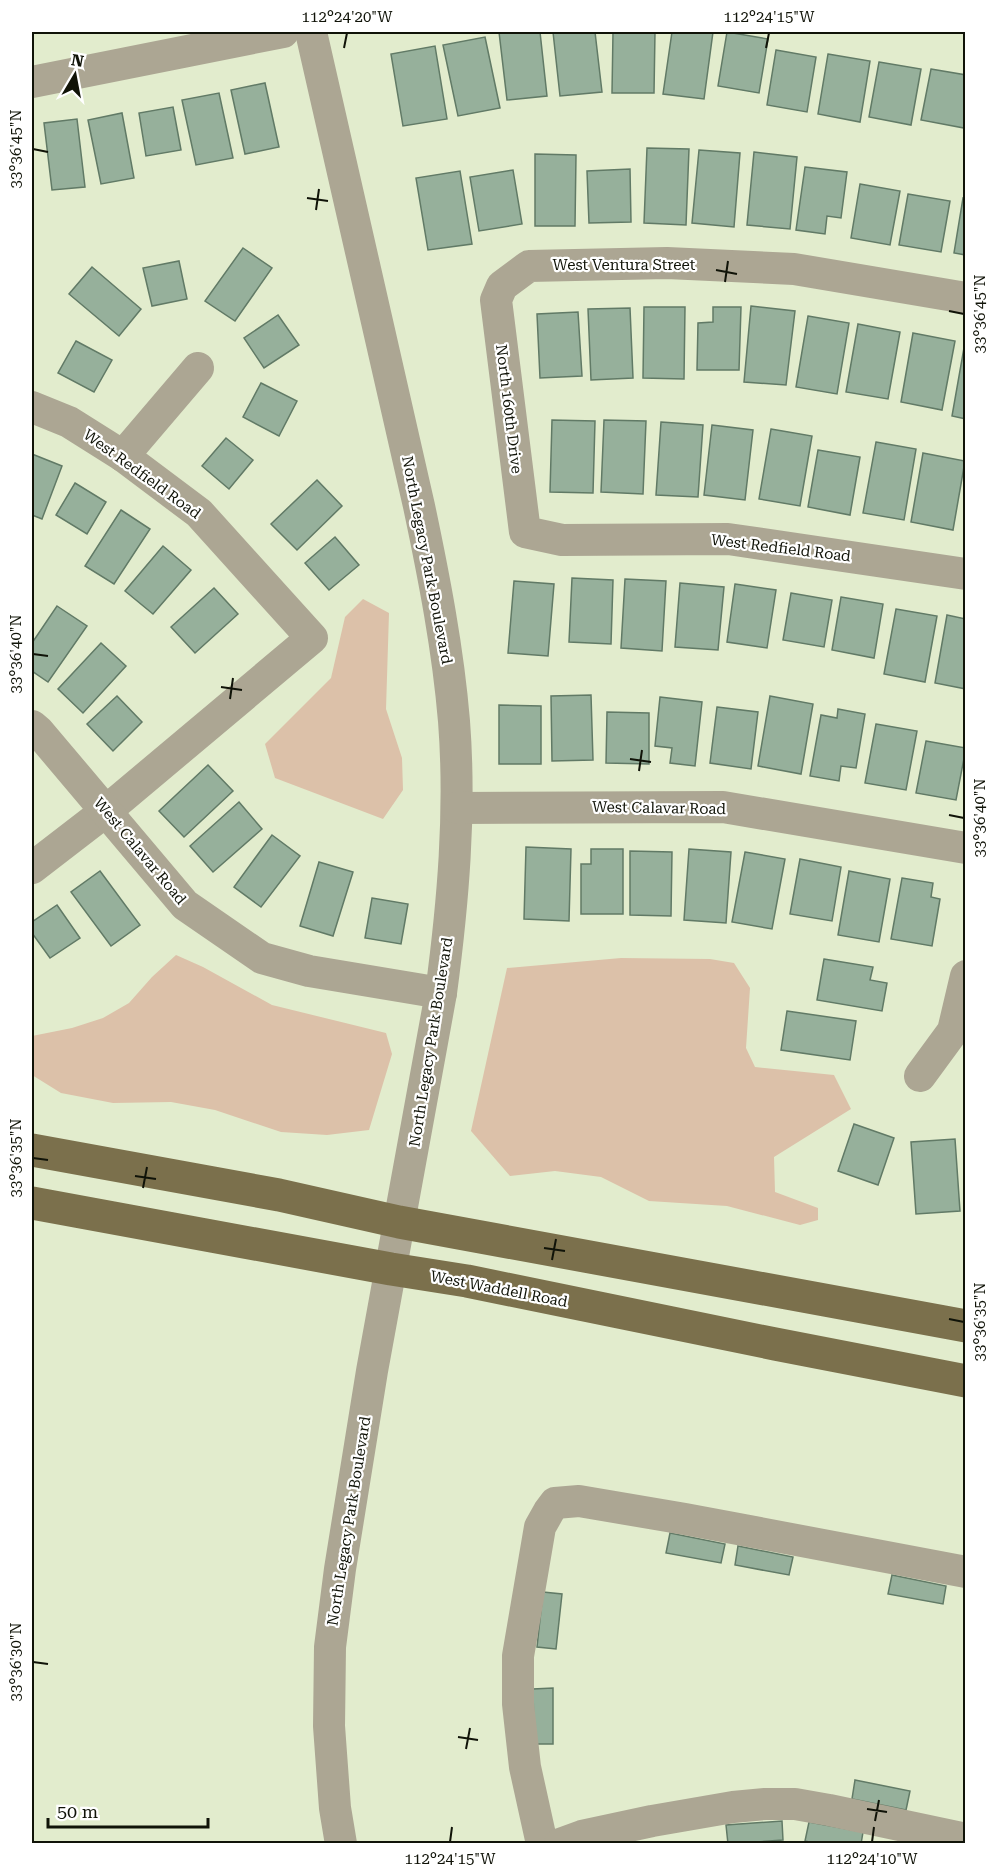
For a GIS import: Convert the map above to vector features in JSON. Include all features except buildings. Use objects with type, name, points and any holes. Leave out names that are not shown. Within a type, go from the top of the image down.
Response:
[{"type":"main road","points":[[32,1150],[279,1196],[399,1222],[966,1326]]},
{"type":"main road","name":"West Waddell Road","points":[[32,1203],[467,1281],[966,1381]]},
{"type":"street","points":[[32,82],[283,32]]},
{"type":"street","name":"North Legacy Park Boulevard","points":[[311,32],[435,584],[447,657],[454,723],[457,808],[448,940],[441,993],[399,1222],[340,1569],[330,1647],[329,1726],[335,1808],[341,1844]]},
{"type":"street","name":"West Ventura Street","points":[[502,286],[529,266],[667,263],[794,269],[966,298]]},
{"type":"street","name":"North 160th Drive","points":[[502,286],[496,300],[525,532]]},
{"type":"street","points":[[123,456],[198,368]]},
{"type":"street","name":"West Redfield Road","points":[[32,407],[69,422],[123,456],[199,513],[312,638],[106,811]]},
{"type":"street","name":"West Redfield Road","points":[[525,532],[562,540],[728,539],[966,574]]},
{"type":"street","name":"West Calavar Road","points":[[32,726],[185,905],[262,958],[309,971],[441,993]]},
{"type":"street","name":"West Calavar Road","points":[[457,808],[723,807],[966,848]]},
{"type":"street","points":[[32,868],[106,811]]},
{"type":"street","points":[[920,1076],[953,1031],[966,976]]},
{"type":"street","points":[[542,1844],[525,1767],[518,1704],[518,1656],[540,1527],[555,1503],[579,1501],[966,1572]]},
{"type":"street","points":[[560,1844],[582,1836],[652,1821],[765,1804],[795,1804],[830,1810],[966,1839]]},
{"type":"shaded area","points":[[363,599],[389,613],[386,709],[402,758],[403,790],[383,819],[275,778],[265,744],[331,678],[345,617]]},
{"type":"shaded area","points":[[176,955],[203,967],[272,1005],[386,1033],[392,1054],[369,1130],[327,1135],[281,1132],[215,1110],[171,1102],[113,1103],[61,1093],[32,1075],[32,1036],[72,1028],[103,1018],[129,1003]]},
{"type":"shaded area","points":[[621,958],[710,959],[734,963],[750,988],[746,1048],[755,1067],[834,1075],[851,1109],[774,1157],[775,1192],[818,1208],[818,1220],[800,1225],[727,1206],[649,1201],[601,1177],[555,1171],[510,1176],[471,1131],[507,968]]}]
